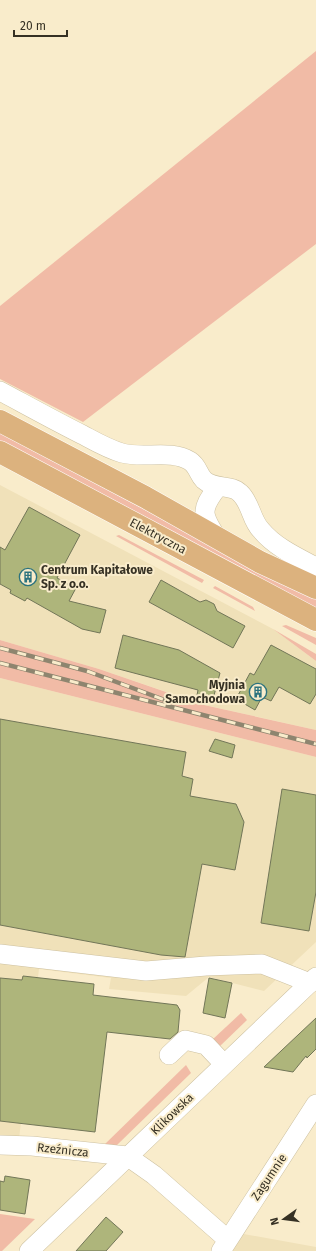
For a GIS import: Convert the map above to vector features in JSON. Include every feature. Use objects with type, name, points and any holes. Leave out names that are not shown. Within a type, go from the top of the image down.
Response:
[{"type":"main road","points":[[0,421],[172,512],[260,562],[316,588]]},
{"type":"main road","name":"Elektryczna","points":[[0,452],[316,620]]},
{"type":"street","points":[[0,391],[66,426],[122,453],[140,456],[182,457],[197,466],[210,484],[230,488],[240,493],[261,531],[277,544],[316,567]]},
{"type":"street","points":[[172,512],[186,510],[198,504],[204,489],[210,484]]},
{"type":"street","points":[[210,484],[204,512],[208,524],[217,538]]},
{"type":"street","points":[[0,954],[146,971],[206,966],[262,964],[313,980]]},
{"type":"street","name":"Klikowska","points":[[29,1251],[313,980]]},
{"type":"street","points":[[169,1055],[185,1040],[206,1045],[224,1064]]},
{"type":"street","name":"Zagumnie","points":[[224,1245],[310,1125],[316,1104]]},
{"type":"street","name":"Rzeźnicza","points":[[0,1145],[32,1146],[127,1156]]},
{"type":"street","points":[[127,1156],[154,1175],[224,1245]]},
{"type":"shaded area","points":[[316,51],[316,244],[83,422],[0,379],[0,306]]},
{"type":"shaded area","points":[[0,432],[234,558],[316,599],[316,610],[0,443]]},
{"type":"shaded area","points":[[0,485],[273,629],[316,661],[316,730],[205,705],[99,669],[0,640]]},
{"type":"shaded area","points":[[119,535],[204,580],[202,583],[116,536]]},
{"type":"shaded area","points":[[215,586],[253,607],[255,611],[213,588]]},
{"type":"shaded area","points":[[286,625],[316,638],[316,645],[282,626]]},
{"type":"shaded area","points":[[273,629],[316,654],[316,661]]},
{"type":"shaded area","points":[[0,640],[99,669],[204,705],[316,730],[316,757],[0,678]]},
{"type":"shaded area","points":[[0,678],[316,757],[316,942],[264,991],[209,977],[186,996],[109,989],[111,978],[39,969],[19,1139],[0,1137]]},
{"type":"shaded area","points":[[241,1013],[247,1020],[219,1047],[212,1040]]},
{"type":"shaded area","points":[[186,1065],[191,1073],[117,1145],[104,1145]]},
{"type":"shaded area","points":[[0,1214],[35,1219],[2,1251],[0,1251]]},
{"type":"shaded area","points":[[238,1233],[316,1247],[316,1251],[230,1251]]},
{"type":"building","points":[[29,507],[80,535],[57,578],[76,588],[69,601],[106,610],[100,633],[82,629],[27,598],[25,601],[10,593],[11,590],[0,584],[0,547],[5,550]]},
{"type":"building","points":[[161,580],[200,602],[206,600],[214,604],[217,611],[245,626],[233,648],[149,602]]},
{"type":"building","points":[[123,635],[179,650],[220,673],[213,699],[197,695],[198,690],[115,668]]},
{"type":"building","points":[[271,645],[316,669],[316,694],[310,704],[279,687],[271,701],[262,697],[255,710],[236,699],[250,673],[254,675]]},
{"type":"building","points":[[0,719],[186,752],[182,776],[193,779],[190,796],[236,804],[244,822],[235,870],[202,864],[185,957],[161,955],[0,925]]},
{"type":"building","points":[[215,739],[235,745],[232,758],[209,751]]},
{"type":"building","points":[[282,789],[316,795],[316,892],[309,931],[261,923]]},
{"type":"building","points":[[23,976],[94,984],[93,995],[177,1005],[180,1010],[178,1032],[170,1039],[107,1032],[95,1132],[0,1121],[0,978],[22,980]]},
{"type":"building","points":[[209,978],[232,983],[225,1018],[203,1013]]},
{"type":"building","points":[[316,1018],[316,1049],[307,1058],[306,1056],[293,1072],[264,1067]]},
{"type":"building","points":[[5,1176],[30,1180],[25,1214],[0,1210],[0,1181],[4,1182]]},
{"type":"building","points":[[106,1217],[123,1232],[106,1251],[76,1251]]},
{"type":"railway","points":[[0,648],[87,671],[170,702]]},
{"type":"railway","points":[[0,663],[316,744]]},
{"type":"place","name":"Centrum Kapitałowe Sp. z o.o.","points":[[28,577]]},
{"type":"place","name":"Myjnia Samochodowa","points":[[258,692]]}]
